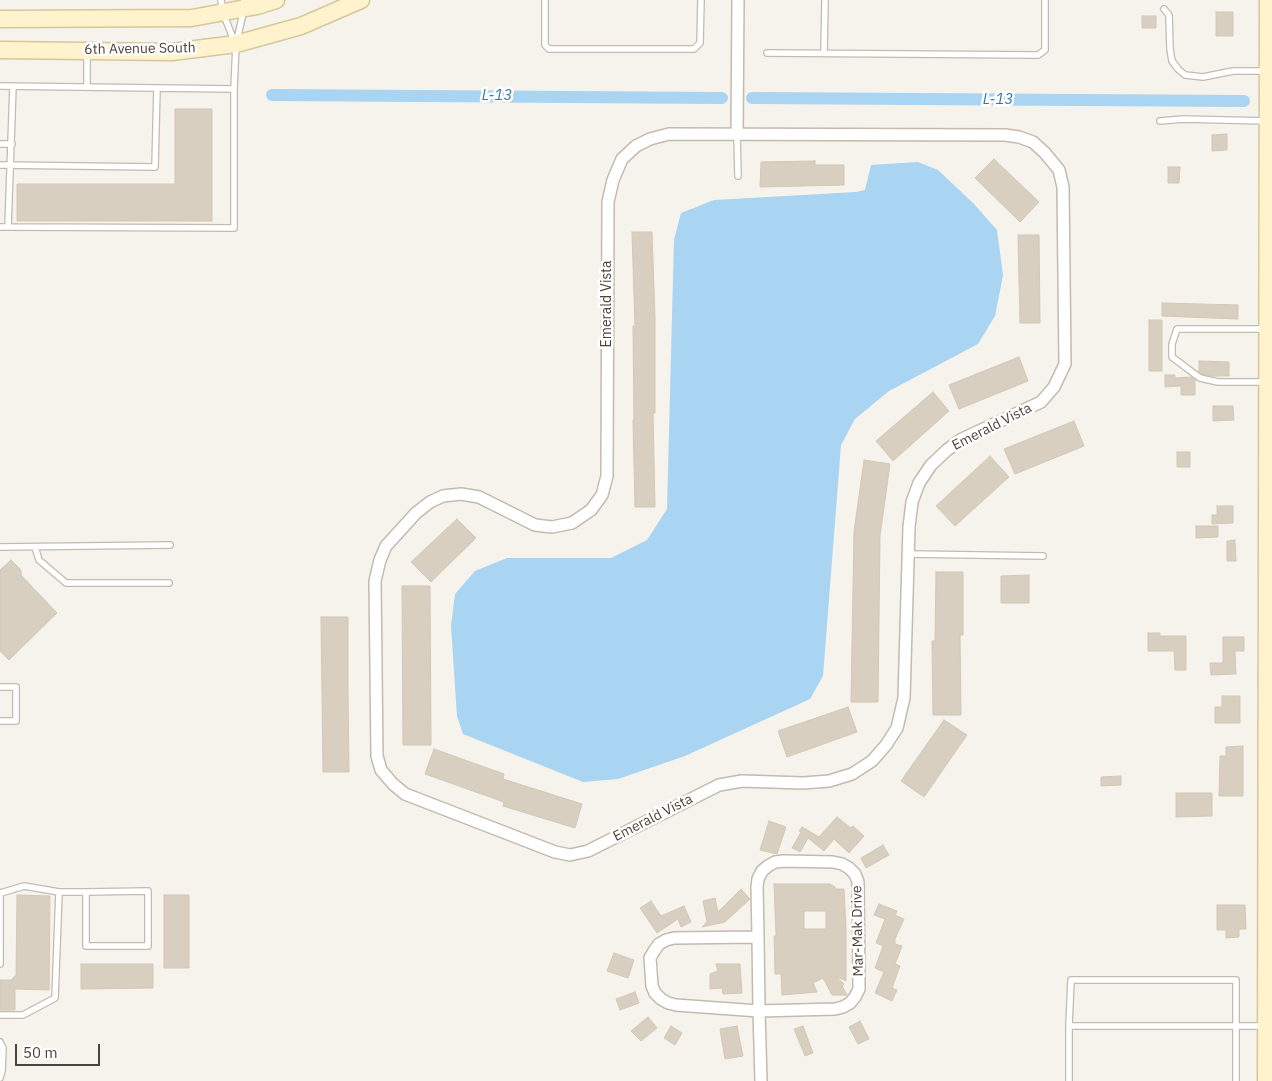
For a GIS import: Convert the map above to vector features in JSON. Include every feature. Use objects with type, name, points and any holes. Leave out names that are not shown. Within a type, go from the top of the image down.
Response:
[{"type":"street","points":[[0,19],[192,18],[222,6],[276,0]]},
{"type":"street","name":"6th Avenue South","points":[[0,50],[172,52],[236,44],[301,26],[361,0]]},
{"type":"street","points":[[738,0],[738,135]]},
{"type":"street","points":[[1266,1081],[1269,979],[1270,644],[1268,0]]},
{"type":"street","name":"Emerald Vista","points":[[669,134],[1019,137],[1033,142],[1059,170],[1063,188],[1065,364],[1062,372],[1054,387],[1041,402],[962,439],[931,465],[919,483],[912,502],[909,554],[902,710],[896,728],[886,745],[872,761],[852,774],[829,781],[803,783],[742,781],[719,785],[588,851],[570,855],[555,852],[405,794],[381,770],[377,756],[374,581],[386,546],[416,513],[430,502],[443,496],[461,494],[479,497],[535,525],[552,527],[572,523],[591,510],[602,495],[607,476],[608,202],[613,180],[622,159],[636,146],[650,139],[669,134]]},
{"type":"street","name":"Mar-Mak Drive","points":[[784,861],[842,864],[855,874],[858,882],[859,989],[850,1003],[834,1009],[759,1011],[668,1003],[655,993],[652,986],[650,958],[659,944],[666,940],[674,938],[758,937],[758,879],[768,866],[775,862],[784,861]]},
{"type":"street","points":[[758,937],[761,1081]]},
{"type":"lane","points":[[545,0],[545,45],[549,49],[694,49],[700,43],[701,0]]},
{"type":"lane","points":[[824,53],[825,0]]},
{"type":"lane","points":[[767,52],[1038,55],[1045,50],[1045,0]]},
{"type":"lane","points":[[0,227],[234,228],[234,89],[236,44],[244,4]]},
{"type":"lane","points":[[222,6],[236,44]]},
{"type":"lane","points":[[1164,8],[1168,15],[1172,61],[1185,75],[1203,77],[1233,71],[1269,72]]},
{"type":"lane","points":[[87,87],[88,51]]},
{"type":"lane","points":[[0,86],[234,89]]},
{"type":"lane","points":[[8,227],[13,86]]},
{"type":"lane","points":[[0,165],[155,167],[157,88]]},
{"type":"lane","points":[[1160,121],[1183,119],[1268,121]]},
{"type":"lane","points":[[738,135],[738,176]]},
{"type":"lane","points":[[0,144],[12,144]]},
{"type":"lane","points":[[1268,329],[1178,329],[1172,344],[1172,357],[1200,378],[1218,382],[1268,382]]},
{"type":"lane","points":[[0,547],[170,545]]},
{"type":"lane","points":[[35,547],[38,560],[66,583],[169,583]]},
{"type":"lane","points":[[909,554],[1043,556]]},
{"type":"lane","points":[[0,686],[16,687],[16,721],[0,721]]},
{"type":"lane","points":[[0,964],[1,893],[24,886],[59,892],[148,891],[148,946],[86,946],[86,892]]},
{"type":"lane","points":[[0,1015],[23,1015],[55,998],[59,892]]},
{"type":"lane","points":[[1069,1081],[1071,980],[1236,980],[1236,1081]]},
{"type":"lane","points":[[1069,1026],[1236,1026],[1268,1030]]},
{"type":"lane","points":[[0,1042],[3,1048],[0,1078]]},
{"type":"water","points":[[918,162],[938,170],[974,204],[997,230],[1003,275],[995,316],[978,344],[889,391],[855,419],[841,445],[823,676],[810,699],[685,756],[618,779],[583,782],[463,734],[457,716],[451,626],[455,594],[475,571],[507,558],[611,558],[647,540],[667,509],[674,240],[681,213],[714,200],[856,192],[865,190],[871,165]]},
{"type":"building","points":[[1216,12],[1233,12],[1233,36],[1216,36]]},
{"type":"building","points":[[1142,16],[1156,16],[1156,28],[1142,28]]},
{"type":"building","points":[[175,109],[212,109],[212,221],[17,221],[17,184],[175,184]]},
{"type":"building","points":[[1227,134],[1227,150],[1212,151],[1212,135]]},
{"type":"building","points":[[994,159],[1039,202],[1020,222],[975,178]]},
{"type":"building","points":[[815,161],[815,165],[844,165],[844,185],[760,187],[761,162]]},
{"type":"building","points":[[1168,167],[1180,167],[1179,183],[1168,183]]},
{"type":"building","points":[[632,232],[652,232],[655,320],[655,413],[653,413],[655,507],[635,507],[633,326],[635,326]]},
{"type":"building","points":[[1018,235],[1039,235],[1040,323],[1020,323]]},
{"type":"building","points":[[1162,303],[1238,305],[1238,319],[1162,316]]},
{"type":"building","points":[[1149,320],[1162,320],[1162,371],[1149,371]]},
{"type":"building","points":[[1019,357],[1028,381],[959,409],[949,385]]},
{"type":"building","points":[[1199,361],[1229,362],[1229,376],[1202,374],[1199,372]]},
{"type":"building","points":[[1165,375],[1175,375],[1175,378],[1191,377],[1195,380],[1195,395],[1181,395],[1181,386],[1165,387]]},
{"type":"building","points":[[933,392],[949,411],[893,461],[876,441]]},
{"type":"building","points":[[1213,406],[1233,406],[1234,420],[1213,421]]},
{"type":"building","points":[[1074,421],[1084,446],[1015,474],[1004,449]]},
{"type":"building","points":[[1177,452],[1190,452],[1190,467],[1177,467]]},
{"type":"building","points":[[990,456],[1009,477],[955,526],[936,506]]},
{"type":"building","points":[[864,460],[890,464],[880,536],[878,702],[851,702],[854,532]]},
{"type":"building","points":[[1217,506],[1233,506],[1233,523],[1212,524],[1212,515],[1217,515]]},
{"type":"building","points":[[457,519],[476,538],[431,582],[411,562]]},
{"type":"building","points":[[1196,526],[1218,526],[1218,537],[1196,538]]},
{"type":"building","points":[[1235,540],[1236,561],[1227,561],[1227,541]]},
{"type":"building","points":[[11,560],[21,570],[21,575],[57,613],[9,660],[0,651],[0,570]]},
{"type":"building","points":[[936,572],[963,572],[963,635],[960,635],[961,715],[933,715],[932,641],[935,641]]},
{"type":"building","points":[[1029,575],[1029,603],[1001,603],[1001,576]]},
{"type":"building","points":[[402,586],[430,586],[431,745],[403,745]]},
{"type":"building","points":[[321,617],[348,617],[349,772],[323,772]]},
{"type":"building","points":[[1148,633],[1160,633],[1160,636],[1186,636],[1186,670],[1175,670],[1174,651],[1148,651]]},
{"type":"building","points":[[1223,637],[1244,637],[1244,651],[1235,651],[1236,674],[1211,675],[1210,663],[1223,663]]},
{"type":"building","points":[[1222,696],[1240,696],[1240,723],[1215,723],[1215,707],[1222,707]]},
{"type":"building","points":[[848,707],[857,732],[787,757],[778,731]]},
{"type":"building","points":[[944,720],[967,735],[924,797],[901,781]]},
{"type":"building","points":[[1243,746],[1243,796],[1219,796],[1220,756],[1226,756],[1226,747]]},
{"type":"building","points":[[434,749],[504,774],[503,779],[582,804],[575,828],[503,806],[504,802],[425,774]]},
{"type":"building","points":[[1121,776],[1121,785],[1101,786],[1101,777]]},
{"type":"building","points":[[1176,793],[1212,793],[1212,816],[1176,817]]},
{"type":"building","points":[[837,817],[851,828],[853,826],[864,836],[849,853],[834,839],[824,851],[808,838],[800,852],[792,848],[802,827],[819,837]]},
{"type":"building","points":[[769,821],[786,827],[777,854],[760,850]]},
{"type":"building","points":[[883,845],[889,855],[866,868],[861,858]]},
{"type":"building","points":[[774,884],[830,884],[835,889],[844,889],[846,981],[835,976],[844,984],[842,986],[847,995],[832,995],[823,978],[813,983],[817,992],[782,995],[781,974],[775,974],[774,936],[776,936]],"holes":[[[804,911],[826,911],[826,929],[804,929]]]},
{"type":"building","points":[[741,889],[750,899],[725,922],[702,927],[707,922],[703,901],[715,898],[718,912]]},
{"type":"building","points":[[17,895],[50,896],[49,990],[15,989],[15,1010],[0,1010],[0,980],[11,980],[16,975]]},
{"type":"building","points":[[164,895],[189,895],[189,968],[164,968]]},
{"type":"building","points":[[651,901],[661,916],[684,906],[691,922],[681,927],[678,919],[657,933],[640,908]]},
{"type":"building","points":[[879,904],[897,911],[895,915],[904,919],[895,939],[895,944],[902,946],[895,964],[900,966],[892,988],[897,990],[892,1001],[875,993],[884,972],[875,968],[883,946],[876,943],[885,919],[874,915]]},
{"type":"building","points":[[1217,905],[1245,905],[1246,929],[1239,929],[1239,937],[1226,938],[1226,930],[1217,930]]},
{"type":"building","points":[[614,953],[634,960],[628,978],[607,971]]},
{"type":"building","points":[[81,964],[153,964],[153,988],[81,989]]},
{"type":"building","points":[[716,964],[740,964],[742,993],[723,994],[722,988],[710,989],[710,974],[718,971]]},
{"type":"building","points":[[635,992],[639,1003],[620,1010],[616,999]]},
{"type":"building","points":[[648,1017],[657,1028],[641,1041],[631,1031]]},
{"type":"building","points":[[860,1021],[869,1039],[858,1044],[849,1027]]},
{"type":"building","points":[[671,1026],[682,1033],[675,1045],[664,1038]]},
{"type":"building","points":[[737,1026],[743,1056],[725,1059],[720,1029]]},
{"type":"building","points":[[803,1026],[813,1053],[805,1056],[794,1029]]},
{"type":"waterway","name":"L-13","points":[[272,95],[722,98]]},
{"type":"waterway","name":"L-13","points":[[752,98],[1244,101]]}]
